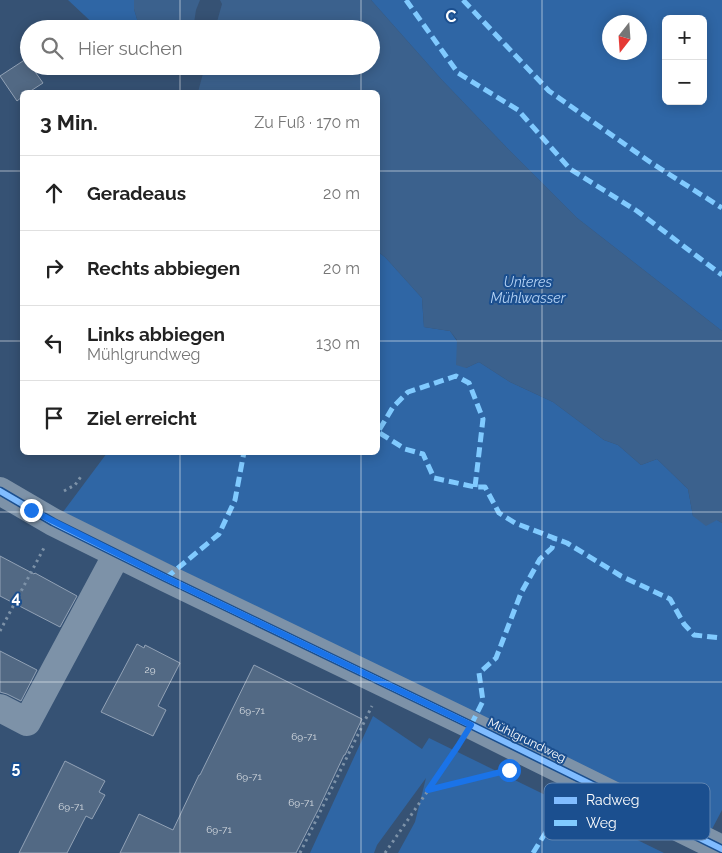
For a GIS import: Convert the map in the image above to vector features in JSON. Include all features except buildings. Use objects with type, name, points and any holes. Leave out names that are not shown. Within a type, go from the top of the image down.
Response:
[{"type":"street","name":"Mühlgrundweg","points":[[0,491],[53,522],[117,554],[471,725],[586,783]]},
{"type":"street","points":[[0,708],[27,722],[117,554]]},
{"type":"street","name":"Mühlgrundweg","points":[[698,840],[716,849]]},
{"type":"path","points":[[64,491],[75,485],[82,476]]},
{"type":"path","points":[[0,631],[49,539]]},
{"type":"path","points":[[300,853],[373,703]]},
{"type":"path","points":[[385,853],[471,725]]},
{"type":"path","points":[[428,790],[509,770]]},
{"type":"shaded area","points":[[68,0],[134,0],[137,20],[89,20]]},
{"type":"shaded area","points":[[371,0],[722,0],[722,331],[577,218],[441,79]]},
{"type":"shaded area","points":[[380,253],[422,298],[424,327],[450,331],[457,341],[466,368],[479,362],[510,382],[553,402],[604,440],[618,445],[641,465],[657,459],[688,489],[693,516],[717,520],[722,523],[722,810],[712,829],[710,828],[710,783],[617,783],[63,512],[106,455],[380,455]]},
{"type":"shaded area","points":[[373,716],[422,749],[429,738],[544,794],[544,840],[637,840],[664,853],[398,853],[415,822],[426,778],[377,845],[374,853],[310,853]]},
{"type":"water","points":[[134,0],[200,0],[194,20],[137,20]]},
{"type":"water","name":"Unteres Mühlwasser","points":[[220,0],[371,0],[441,79],[577,218],[722,331],[722,523],[717,520],[706,526],[693,516],[688,489],[657,459],[641,465],[618,445],[604,440],[553,402],[510,382],[479,362],[466,368],[456,365],[457,340],[450,331],[424,327],[422,298],[380,253],[380,90],[199,90],[203,75],[380,75],[380,20],[218,20],[222,4]]},
{"type":"marked path","points":[[406,0],[458,73],[518,110],[570,169],[637,211],[722,275]]},
{"type":"marked path","points":[[463,0],[549,91],[650,162],[722,208]]},
{"type":"marked path","points":[[380,429],[393,407],[408,392],[456,376],[469,383],[483,419],[475,487]]},
{"type":"marked path","points":[[380,433],[405,449],[423,454],[434,478],[475,487]]},
{"type":"marked path","points":[[166,578],[219,534],[235,500],[243,455]]},
{"type":"marked path","points":[[475,487],[485,487],[499,513],[515,523],[567,543],[621,576],[670,599],[684,624],[694,635],[722,638]]},
{"type":"marked path","points":[[471,725],[483,701],[479,673],[496,658],[521,593],[540,559],[552,548],[555,538]]},
{"type":"marked path","points":[[533,853],[544,835]]},
{"type":"cycle path","points":[[0,491],[53,522],[588,783]]},
{"type":"cycle path","points":[[704,840],[722,849]]},
{"type":"route","points":[[31,510],[166,578],[471,725],[428,790],[509,770]]}]
